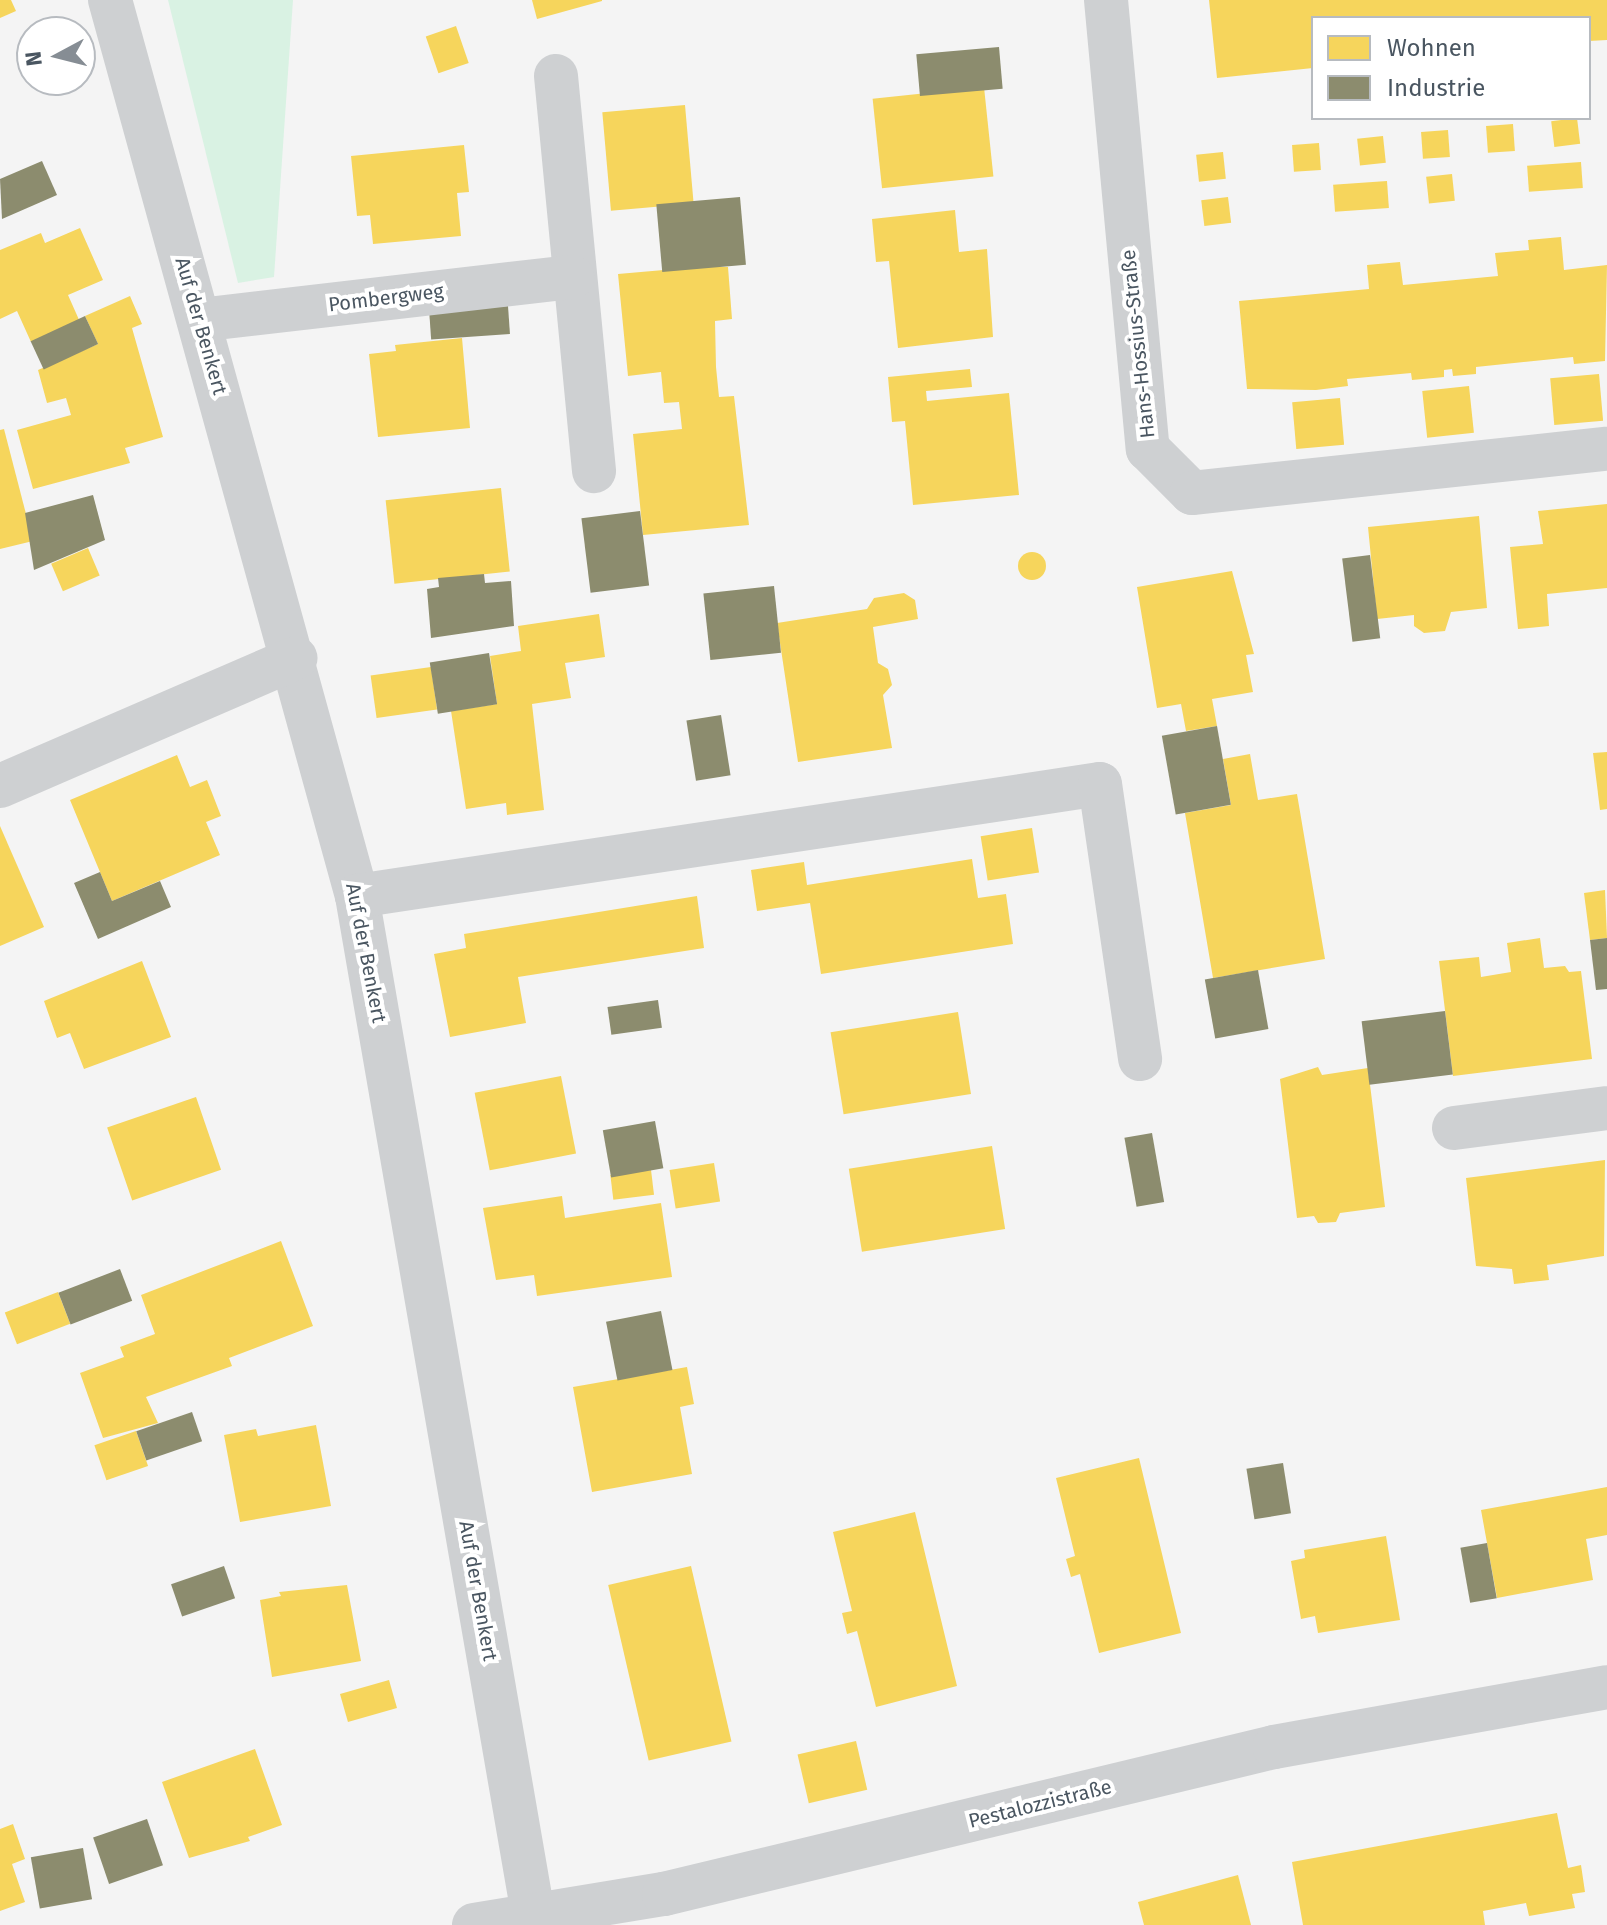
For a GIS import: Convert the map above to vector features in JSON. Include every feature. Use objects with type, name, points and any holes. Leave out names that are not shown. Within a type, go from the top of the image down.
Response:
[{"type":"street","name":"Auf der Benkert","points":[[110,0],[296,658],[357,896],[535,1920]]},
{"type":"street","name":"Hans-Hossius-Straße","points":[[1106,0],[1148,449],[1192,493],[1607,449]]},
{"type":"street","points":[[556,76],[594,471]]},
{"type":"street","name":"Pombergweg","points":[[199,320],[573,277]]},
{"type":"street","points":[[0,786],[296,658]]},
{"type":"street","points":[[357,896],[1100,784],[1140,1059]]},
{"type":"street","points":[[1454,1128],[1607,1108]]},
{"type":"street","name":"Pestalozzistraße","points":[[474,1925],[535,1920],[664,1894],[1274,1747],[1607,1687]]},
{"type":"green space","points":[[168,0],[293,0],[274,277],[238,283]]},
{"type":"building: Wohnen","points":[[0,0],[11,0],[16,11],[0,18]]},
{"type":"building: Wohnen","points":[[532,0],[602,0],[602,1],[537,19]]},
{"type":"building: Wohnen","points":[[1209,0],[1607,0],[1607,40],[1591,41],[1591,16],[1311,16],[1311,68],[1217,78]]},
{"type":"building: Wohnen","points":[[456,26],[469,63],[438,73],[426,36]]},
{"type":"building: Wohnen","points":[[984,87],[993,177],[882,188],[873,99]]},
{"type":"building: Wohnen","points":[[685,105],[694,204],[611,211],[602,112]]},
{"type":"building: Wohnen","points":[[1577,120],[1580,144],[1554,147],[1551,121]]},
{"type":"building: Wohnen","points":[[1513,124],[1515,151],[1488,153],[1486,126]]},
{"type":"building: Wohnen","points":[[1448,130],[1450,157],[1423,159],[1421,132]]},
{"type":"building: Wohnen","points":[[1383,136],[1386,163],[1360,166],[1357,139]]},
{"type":"building: Wohnen","points":[[1319,143],[1321,170],[1294,172],[1292,145]]},
{"type":"building: Wohnen","points":[[464,145],[469,192],[457,193],[461,236],[373,244],[370,215],[357,216],[351,156]]},
{"type":"building: Wohnen","points":[[1223,152],[1226,179],[1199,182],[1196,155]]},
{"type":"building: Wohnen","points":[[1581,162],[1583,188],[1529,192],[1527,166]]},
{"type":"building: Wohnen","points":[[1452,174],[1455,201],[1429,204],[1426,177]]},
{"type":"building: Wohnen","points":[[1387,181],[1389,208],[1335,212],[1333,185]]},
{"type":"building: Wohnen","points":[[1228,197],[1231,223],[1204,226],[1201,200]]},
{"type":"building: Wohnen","points":[[955,210],[959,252],[987,249],[993,337],[898,348],[889,261],[876,262],[872,219]]},
{"type":"building: Wohnen","points":[[80,228],[103,280],[68,295],[80,322],[31,342],[17,311],[0,319],[0,250],[41,233],[45,243]]},
{"type":"building: Wohnen","points":[[1561,237],[1564,270],[1607,265],[1605,361],[1574,364],[1573,357],[1476,367],[1476,374],[1453,376],[1452,369],[1444,370],[1444,377],[1412,380],[1411,373],[1347,379],[1348,386],[1316,390],[1247,389],[1239,301],[1369,289],[1367,265],[1400,262],[1403,285],[1498,276],[1495,253],[1529,250],[1528,240]]},
{"type":"building: Wohnen","points":[[728,267],[732,319],[715,321],[716,367],[719,397],[734,396],[749,525],[643,535],[633,434],[682,429],[679,402],[664,403],[661,372],[628,376],[618,274]]},
{"type":"building: Wohnen","points":[[130,296],[142,324],[132,328],[163,437],[125,448],[130,463],[33,489],[17,430],[71,415],[66,398],[47,403],[38,370],[98,344],[85,316]]},
{"type":"building: Wohnen","points":[[462,338],[470,428],[378,437],[369,354],[396,351],[395,345]]},
{"type":"building: Wohnen","points":[[970,369],[972,387],[926,391],[927,401],[1009,393],[1019,495],[913,505],[905,421],[892,422],[888,377]]},
{"type":"building: Wohnen","points":[[1599,374],[1603,421],[1554,425],[1550,378]]},
{"type":"building: Wohnen","points":[[1469,386],[1474,433],[1427,438],[1422,391]]},
{"type":"building: Wohnen","points":[[1340,398],[1344,445],[1296,449],[1292,402]]},
{"type":"building: Wohnen","points":[[4,429],[33,541],[0,549],[0,430]]},
{"type":"building: Wohnen","points":[[501,488],[510,572],[394,584],[386,500]]},
{"type":"building: Wohnen","points":[[1607,504],[1607,588],[1547,594],[1549,626],[1518,629],[1510,547],[1543,544],[1538,511]]},
{"type":"building: Wohnen","points":[[1479,516],[1487,608],[1451,612],[1445,631],[1424,633],[1414,626],[1414,615],[1377,619],[1368,527]]},
{"type":"building: Wohnen","points":[[88,548],[100,576],[63,591],[51,564]]},
{"type":"building: Wohnen","points":[[1032,552],[1042,556],[1046,566],[1042,576],[1032,580],[1022,576],[1018,566],[1022,556]]},
{"type":"building: Wohnen","points":[[1232,571],[1254,654],[1246,655],[1253,692],[1212,699],[1217,726],[1186,731],[1181,704],[1157,708],[1137,587]]},
{"type":"building: Wohnen","points":[[904,593],[915,600],[918,619],[873,627],[878,663],[888,669],[892,685],[883,695],[892,748],[798,762],[777,623],[867,609],[874,598]]},
{"type":"building: Wohnen","points":[[599,614],[605,657],[565,663],[571,698],[532,704],[544,810],[507,815],[506,803],[466,809],[451,711],[497,704],[490,656],[521,651],[518,626]]},
{"type":"building: Wohnen","points":[[431,667],[437,710],[377,718],[371,675]]},
{"type":"building: Wohnen","points":[[1607,752],[1607,809],[1600,810],[1593,753]]},
{"type":"building: Wohnen","points":[[1250,754],[1258,800],[1297,794],[1325,959],[1213,978],[1185,813],[1231,805],[1223,759]]},
{"type":"building: Wohnen","points":[[177,755],[190,787],[207,780],[221,816],[206,822],[220,855],[112,901],[70,800]]},
{"type":"building: Wohnen","points":[[0,826],[44,927],[0,946]]},
{"type":"building: Wohnen","points":[[1032,828],[1039,872],[988,881],[981,836]]},
{"type":"building: Wohnen","points":[[972,859],[978,898],[1006,894],[1013,944],[821,974],[810,903],[757,911],[751,870],[804,862],[807,885]]},
{"type":"building: Wohnen","points":[[1605,890],[1607,938],[1590,940],[1584,893]]},
{"type":"building: Wohnen","points":[[697,896],[704,948],[518,977],[526,1023],[450,1037],[434,954],[466,948],[464,934]]},
{"type":"building: Wohnen","points":[[1540,938],[1544,968],[1565,966],[1569,972],[1581,971],[1592,1059],[1453,1076],[1439,961],[1479,957],[1481,977],[1511,972],[1507,943]]},
{"type":"building: Wohnen","points":[[142,961],[171,1037],[84,1069],[70,1033],[57,1038],[44,1001]]},
{"type":"building: Wohnen","points":[[958,1012],[971,1094],[844,1114],[831,1032]]},
{"type":"building: Wohnen","points":[[1318,1067],[1322,1075],[1368,1068],[1385,1207],[1340,1213],[1336,1222],[1318,1223],[1314,1216],[1297,1218],[1280,1079]]},
{"type":"building: Wohnen","points":[[561,1076],[576,1154],[490,1170],[475,1093]]},
{"type":"building: Wohnen","points":[[196,1097],[221,1170],[132,1200],[107,1128]]},
{"type":"building: Wohnen","points":[[992,1146],[1005,1229],[862,1252],[849,1169]]},
{"type":"building: Wohnen","points":[[1605,1160],[1604,1256],[1547,1265],[1549,1280],[1514,1284],[1512,1269],[1476,1266],[1466,1178]]},
{"type":"building: Wohnen","points":[[714,1163],[720,1202],[676,1209],[670,1170]]},
{"type":"building: Wohnen","points":[[651,1170],[654,1195],[613,1200],[610,1175]]},
{"type":"building: Wohnen","points":[[562,1196],[565,1218],[661,1203],[672,1277],[537,1296],[534,1275],[496,1280],[483,1208]]},
{"type":"building: Wohnen","points":[[281,1241],[313,1326],[229,1358],[232,1366],[146,1397],[158,1423],[103,1438],[80,1373],[124,1357],[120,1347],[155,1334],[141,1295]]},
{"type":"building: Wohnen","points":[[58,1292],[70,1324],[17,1344],[5,1312]]},
{"type":"building: Wohnen","points":[[687,1367],[694,1404],[680,1407],[692,1474],[592,1492],[573,1387]]},
{"type":"building: Wohnen","points":[[316,1425],[331,1506],[240,1522],[224,1435],[256,1429],[258,1436]]},
{"type":"building: Wohnen","points":[[136,1431],[148,1466],[106,1480],[94,1445]]},
{"type":"building: Wohnen","points":[[1139,1458],[1181,1633],[1099,1653],[1080,1574],[1071,1577],[1066,1559],[1075,1556],[1056,1478]]},
{"type":"building: Wohnen","points":[[1607,1487],[1607,1535],[1586,1539],[1593,1580],[1497,1598],[1481,1510]]},
{"type":"building: Wohnen","points":[[915,1512],[957,1686],[876,1707],[857,1631],[847,1634],[842,1613],[852,1611],[833,1532]]},
{"type":"building: Wohnen","points":[[1386,1536],[1400,1620],[1318,1633],[1315,1616],[1301,1619],[1291,1561],[1305,1558],[1304,1550]]},
{"type":"building: Wohnen","points":[[691,1566],[731,1741],[649,1761],[608,1585]]},
{"type":"building: Wohnen","points":[[347,1585],[361,1661],[272,1677],[260,1600],[281,1596],[279,1592]]},
{"type":"building: Wohnen","points":[[389,1680],[397,1708],[348,1722],[340,1694]]},
{"type":"building: Wohnen","points":[[856,1741],[867,1790],[809,1803],[798,1754]]},
{"type":"building: Wohnen","points":[[255,1749],[282,1825],[248,1837],[250,1841],[189,1858],[162,1782]]},
{"type":"building: Wohnen","points":[[1557,1813],[1568,1868],[1581,1865],[1585,1892],[1572,1894],[1575,1908],[1529,1916],[1526,1903],[1483,1911],[1485,1925],[1303,1925],[1292,1862]]},
{"type":"building: Wohnen","points":[[13,1824],[25,1859],[12,1864],[25,1902],[0,1911],[0,1829]]},
{"type":"building: Wohnen","points":[[1238,1875],[1251,1925],[1144,1925],[1138,1902]]},
{"type":"building: Industrie","points":[[999,47],[1003,89],[920,96],[916,54]]},
{"type":"building: Industrie","points":[[42,161],[57,195],[2,219],[0,179]]},
{"type":"building: Industrie","points":[[740,197],[746,265],[662,272],[656,204]]},
{"type":"building: Industrie","points":[[508,306],[510,334],[431,339],[429,312]]},
{"type":"building: Industrie","points":[[85,316],[98,344],[44,369],[31,341]]},
{"type":"building: Industrie","points":[[93,495],[105,540],[34,570],[25,513]]},
{"type":"building: Industrie","points":[[640,511],[649,585],[591,593],[581,518]]},
{"type":"building: Industrie","points":[[1370,555],[1380,638],[1352,642],[1342,558]]},
{"type":"building: Industrie","points":[[484,574],[485,583],[511,581],[514,626],[431,638],[427,589],[439,587],[438,578]]},
{"type":"building: Industrie","points":[[774,586],[781,653],[710,660],[703,593]]},
{"type":"building: Industrie","points":[[489,653],[497,704],[438,714],[430,662]]},
{"type":"building: Industrie","points":[[721,715],[731,775],[696,781],[686,720]]},
{"type":"building: Industrie","points":[[1217,726],[1231,805],[1176,815],[1162,736]]},
{"type":"building: Industrie","points":[[100,872],[112,901],[160,881],[171,907],[98,939],[74,883]]},
{"type":"building: Industrie","points":[[1607,938],[1607,989],[1596,990],[1590,940]]},
{"type":"building: Industrie","points":[[1258,970],[1268,1029],[1215,1038],[1205,979]]},
{"type":"building: Industrie","points":[[658,1000],[662,1028],[611,1035],[607,1007]]},
{"type":"building: Industrie","points":[[1445,1011],[1453,1075],[1369,1085],[1362,1021]]},
{"type":"building: Industrie","points":[[655,1121],[663,1168],[611,1177],[603,1130]]},
{"type":"building: Industrie","points":[[1152,1133],[1164,1202],[1137,1207],[1124,1138]]},
{"type":"building: Industrie","points":[[120,1269],[132,1301],[71,1324],[58,1293]]},
{"type":"building: Industrie","points":[[661,1311],[672,1370],[617,1381],[606,1322]]},
{"type":"building: Industrie","points":[[192,1412],[202,1441],[146,1461],[136,1431]]},
{"type":"building: Industrie","points":[[1283,1463],[1291,1513],[1254,1519],[1246,1469]]},
{"type":"building: Industrie","points":[[1487,1543],[1497,1598],[1470,1603],[1460,1548]]},
{"type":"building: Industrie","points":[[224,1566],[235,1598],[182,1616],[171,1584]]},
{"type":"building: Industrie","points":[[147,1819],[163,1865],[109,1884],[93,1838]]},
{"type":"building: Industrie","points":[[83,1848],[92,1899],[40,1908],[31,1857]]}]
